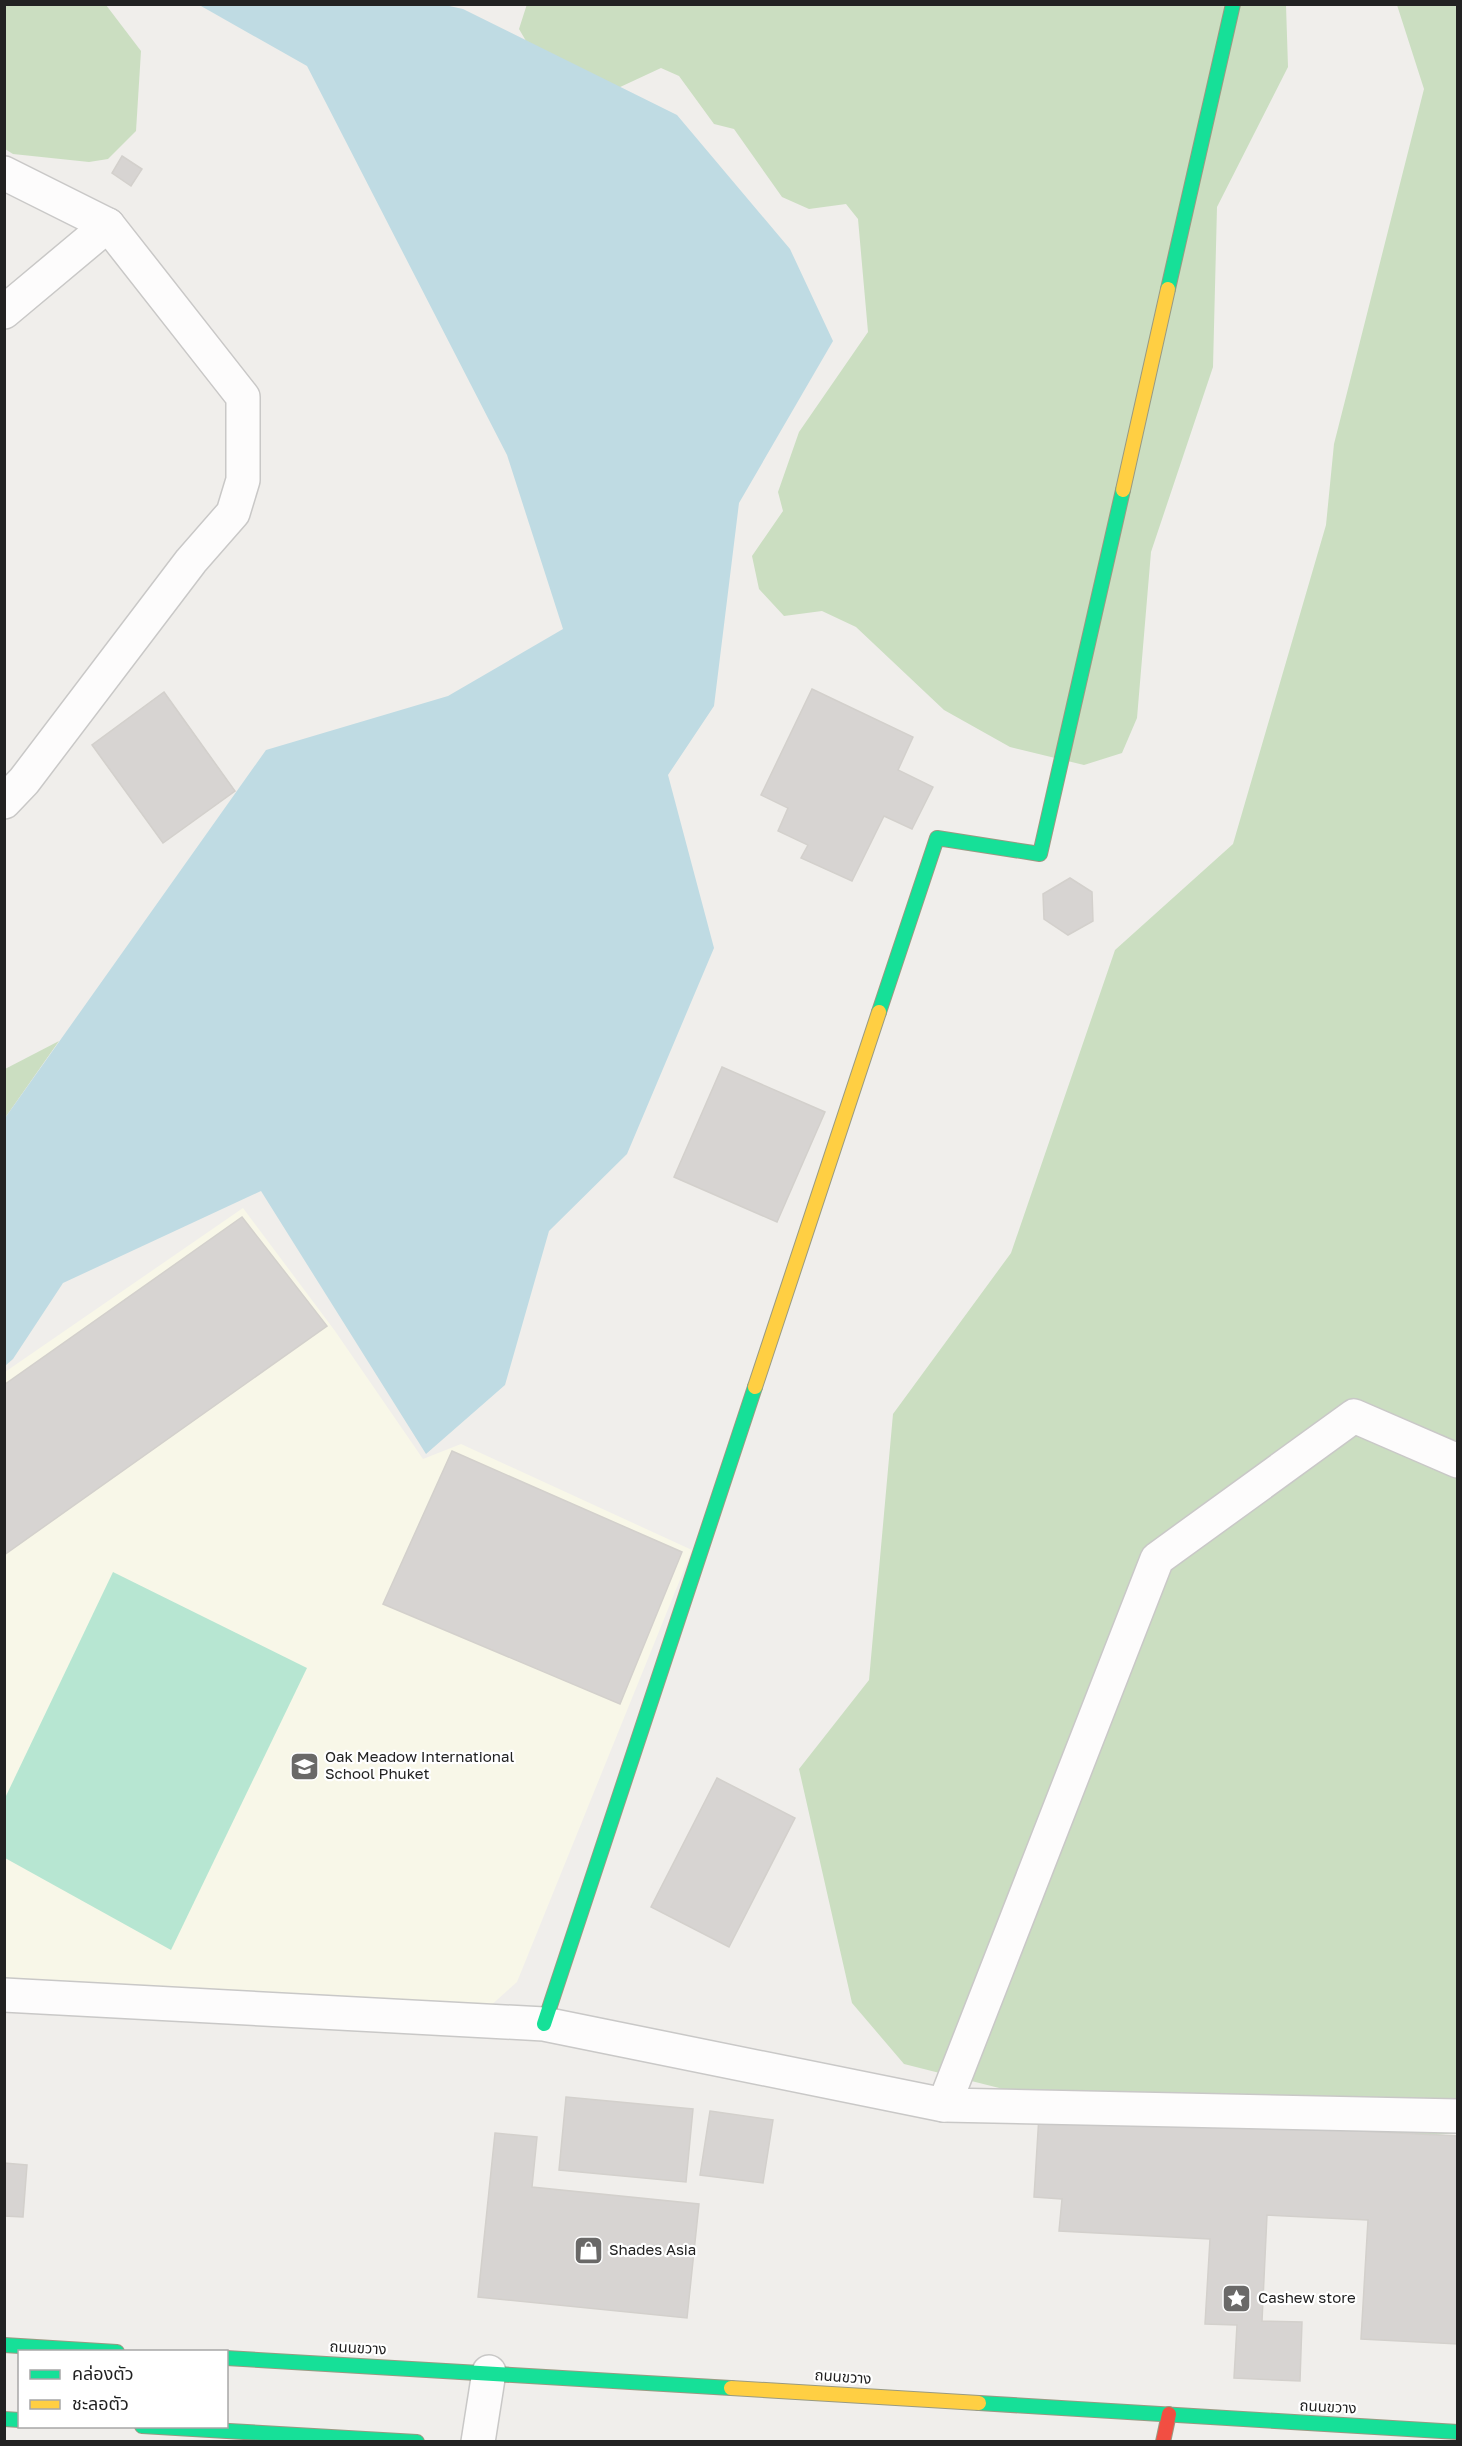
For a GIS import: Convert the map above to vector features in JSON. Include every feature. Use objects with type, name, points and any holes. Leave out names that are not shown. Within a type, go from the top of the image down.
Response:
[{"type":"street","points":[[544,2024],[937,838],[1040,854],[1233,4]]},
{"type":"street","points":[[4,173],[108,225],[243,397],[243,480],[232,513],[191,561],[24,782],[4,802]]},
{"type":"street","points":[[4,312],[108,225]]},
{"type":"street","points":[[944,2105],[1158,1559],[1354,1416],[1458,1461]]},
{"type":"street","points":[[4,1995],[544,2024],[944,2105],[1458,2116]]},
{"type":"street","points":[[4,2345],[85,2350]]},
{"type":"street","name":"ถนนขวาง","points":[[228,2358],[1458,2432]]},
{"type":"street","points":[[478,2442],[489,2372]]},
{"type":"street","points":[[1163,2442],[1169,2414]]},
{"type":"street","points":[[160,2428],[417,2442]]},
{"type":"shaded area","name":"Oak Meadow International School Phuket","points":[[243,1208],[335,1331],[423,1459],[461,1444],[692,1550],[517,1982],[488,2008],[5,1985],[5,1372]]},
{"type":"green space","points":[[527,4],[1286,5],[1288,67],[1217,207],[1213,367],[1151,552],[1137,718],[1122,753],[1084,765],[1010,747],[944,710],[856,627],[822,611],[784,616],[759,589],[752,556],[783,511],[778,492],[799,432],[868,332],[858,219],[846,204],[809,209],[782,197],[734,129],[714,124],[679,76],[661,68],[603,95],[547,77],[519,29]]},
{"type":"green space","points":[[4,5],[106,5],[141,51],[136,131],[108,159],[89,162],[13,154],[5,149]]},
{"type":"green space","points":[[1397,5],[1457,5],[1457,2133],[1400,2138],[1094,2112],[904,2064],[852,2003],[799,1769],[869,1680],[893,1414],[1011,1253],[1115,950],[1233,844],[1326,525],[1334,444],[1424,89]]},
{"type":"green space","points":[[59,1041],[5,1118],[5,1069]]},
{"type":"green space","points":[[113,1572],[307,1668],[171,1950],[5,1858],[5,1798]]},
{"type":"water","points":[[207,4],[440,4],[463,9],[677,115],[790,249],[833,341],[739,503],[714,706],[668,775],[714,948],[627,1154],[549,1231],[505,1385],[426,1454],[261,1191],[63,1283],[13,1359],[5,1366],[5,1118],[266,750],[448,696],[563,629],[507,455],[307,66],[201,6]]},
{"type":"building","points":[[122,156],[142,169],[131,186],[112,173]]},
{"type":"building","points":[[812,689],[913,737],[898,770],[933,787],[912,829],[884,816],[852,881],[801,858],[808,845],[778,831],[788,808],[761,795]]},
{"type":"building","points":[[164,692],[235,791],[163,843],[92,745]]},
{"type":"building","points":[[1070,878],[1092,892],[1093,921],[1068,935],[1044,919],[1043,894]]},
{"type":"building","points":[[722,1067],[825,1112],[777,1222],[674,1177]]},
{"type":"building","points":[[242,1217],[327,1326],[4,1555],[4,1385]]},
{"type":"building","points":[[452,1451],[682,1552],[620,1704],[383,1604]]},
{"type":"building","points":[[717,1778],[795,1818],[729,1947],[651,1907]]},
{"type":"building","points":[[566,2097],[693,2109],[686,2182],[559,2170]]},
{"type":"building","points":[[710,2111],[773,2120],[763,2183],[700,2175]]},
{"type":"building","points":[[1039,2115],[1458,2136],[1458,2344],[1361,2339],[1368,2220],[1267,2215],[1262,2321],[1302,2322],[1300,2381],[1234,2378],[1237,2325],[1205,2324],[1210,2239],[1059,2231],[1062,2199],[1034,2197]]},
{"type":"building","name":"Shades Asia","points":[[495,2133],[537,2137],[532,2187],[699,2204],[687,2318],[478,2297]]},
{"type":"building","points":[[4,2163],[27,2165],[23,2217],[4,2216]]},
{"type":"traffic: fast","points":[[1168,289],[1233,4]]},
{"type":"traffic: fast","points":[[879,1012],[937,838],[1040,854],[1123,490]]},
{"type":"traffic: fast","points":[[544,2024],[755,1387]]},
{"type":"traffic: fast","points":[[4,2345],[85,2350]]},
{"type":"traffic: fast","points":[[228,2358],[731,2388]]},
{"type":"traffic: fast","points":[[979,2403],[1458,2432]]},
{"type":"traffic: fast","points":[[4,2419],[18,2420]]},
{"type":"traffic: fast","points":[[176,2428],[417,2442]]},
{"type":"traffic: slow","points":[[1123,490],[1168,289]]},
{"type":"traffic: slow","points":[[755,1387],[879,1012]]},
{"type":"traffic: slow","points":[[731,2388],[979,2403]]},
{"type":"traffic: jam","points":[[1163,2442],[1169,2414]]},
{"type":"place","name":"Oak Meadow International School Phuket","points":[[304,1766]]},
{"type":"place","name":"Shades Asia","points":[[588,2250]]},
{"type":"place","name":"Cashew store","points":[[1237,2298]]}]
